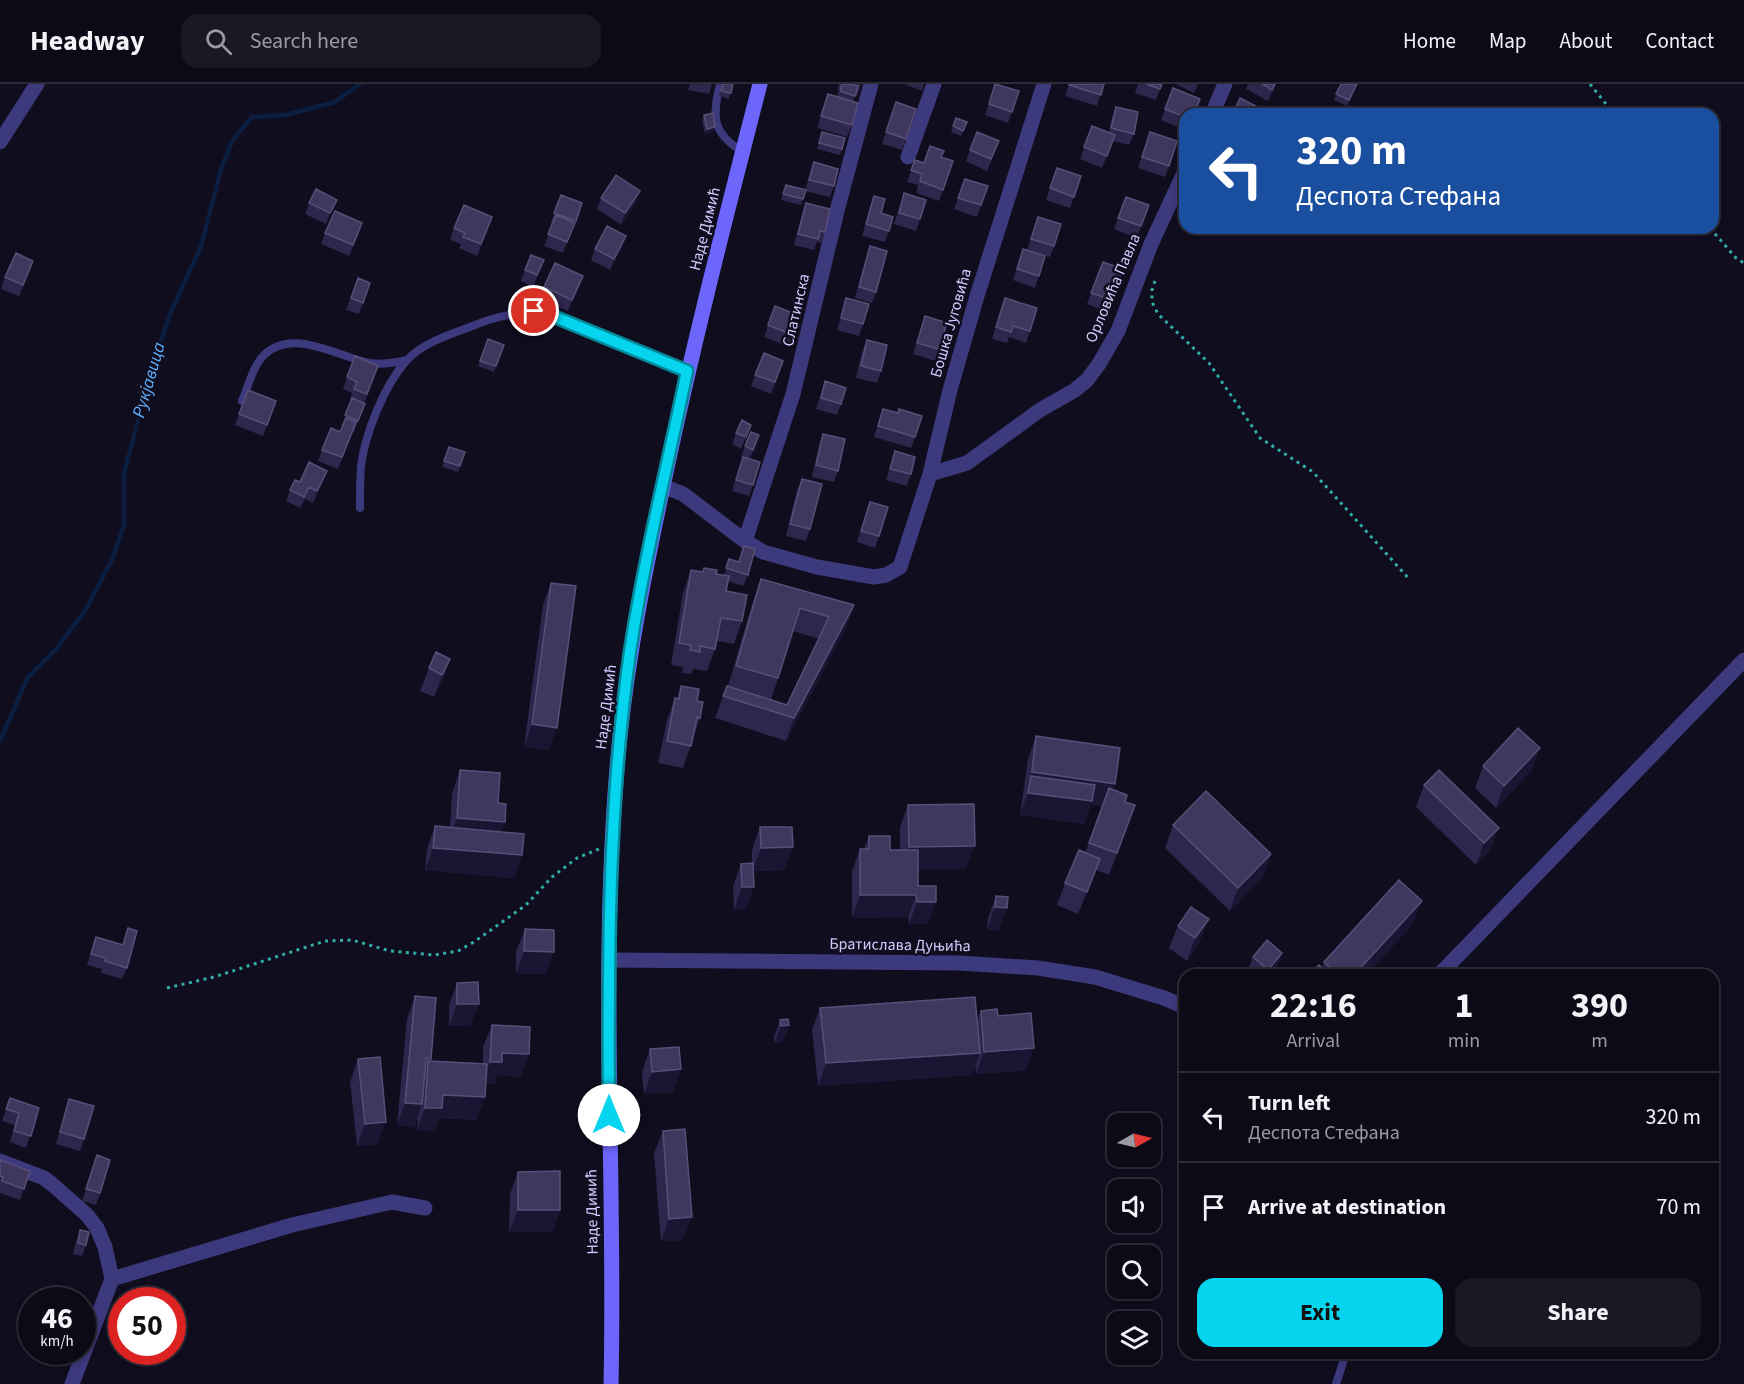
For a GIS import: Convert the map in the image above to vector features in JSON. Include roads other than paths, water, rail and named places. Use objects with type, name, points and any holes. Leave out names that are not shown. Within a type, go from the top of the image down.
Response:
[{"type":"main road","name":"Наде Димић","points":[[611,1384],[609,960],[612,844],[620,735],[630,652],[687,371],[760,84]]},
{"type":"street","points":[[0,142],[37,84]]},
{"type":"street","name":"Слатинска","points":[[745,541],[793,394],[871,84]]},
{"type":"street","points":[[908,158],[934,84]]},
{"type":"street","name":"Бошка Југовића","points":[[745,541],[763,552],[817,567],[874,577],[894,572],[900,567],[930,474],[977,296],[1044,84]]},
{"type":"street","points":[[1215,108],[1225,84]]},
{"type":"street","name":"Орловића Павла","points":[[930,474],[967,463],[1040,410],[1075,390],[1087,380],[1118,331],[1151,244],[1179,184]]},
{"type":"street","points":[[663,486],[682,494],[745,541]]},
{"type":"street","points":[[1445,969],[1744,660]]},
{"type":"street","name":"Братислава Дуњића","points":[[609,960],[959,963],[1038,968],[1095,977],[1179,1004]]},
{"type":"street","points":[[0,1161],[44,1178],[87,1215],[97,1228],[105,1247],[112,1280],[72,1384]]},
{"type":"street","points":[[112,1280],[292,1225],[392,1202],[425,1208]]},
{"type":"lane","points":[[720,84],[714,114],[719,132],[730,144],[743,152]]},
{"type":"lane","points":[[360,508],[361,467],[365,445],[388,386],[406,360],[424,347],[441,339],[484,321],[534,311],[550,315],[687,371]]},
{"type":"lane","points":[[242,401],[263,356],[274,348],[293,344],[309,344],[368,363],[387,365],[406,360]]},
{"type":"lane","points":[[1336,1384],[1344,1359]]},
{"type":"waterway","name":"Рукјавица","points":[[0,741],[28,677],[57,648],[86,609],[112,560],[124,525],[124,474],[152,366],[171,312],[201,246],[222,166],[233,140],[252,117],[286,115],[335,102],[360,84]]}]
